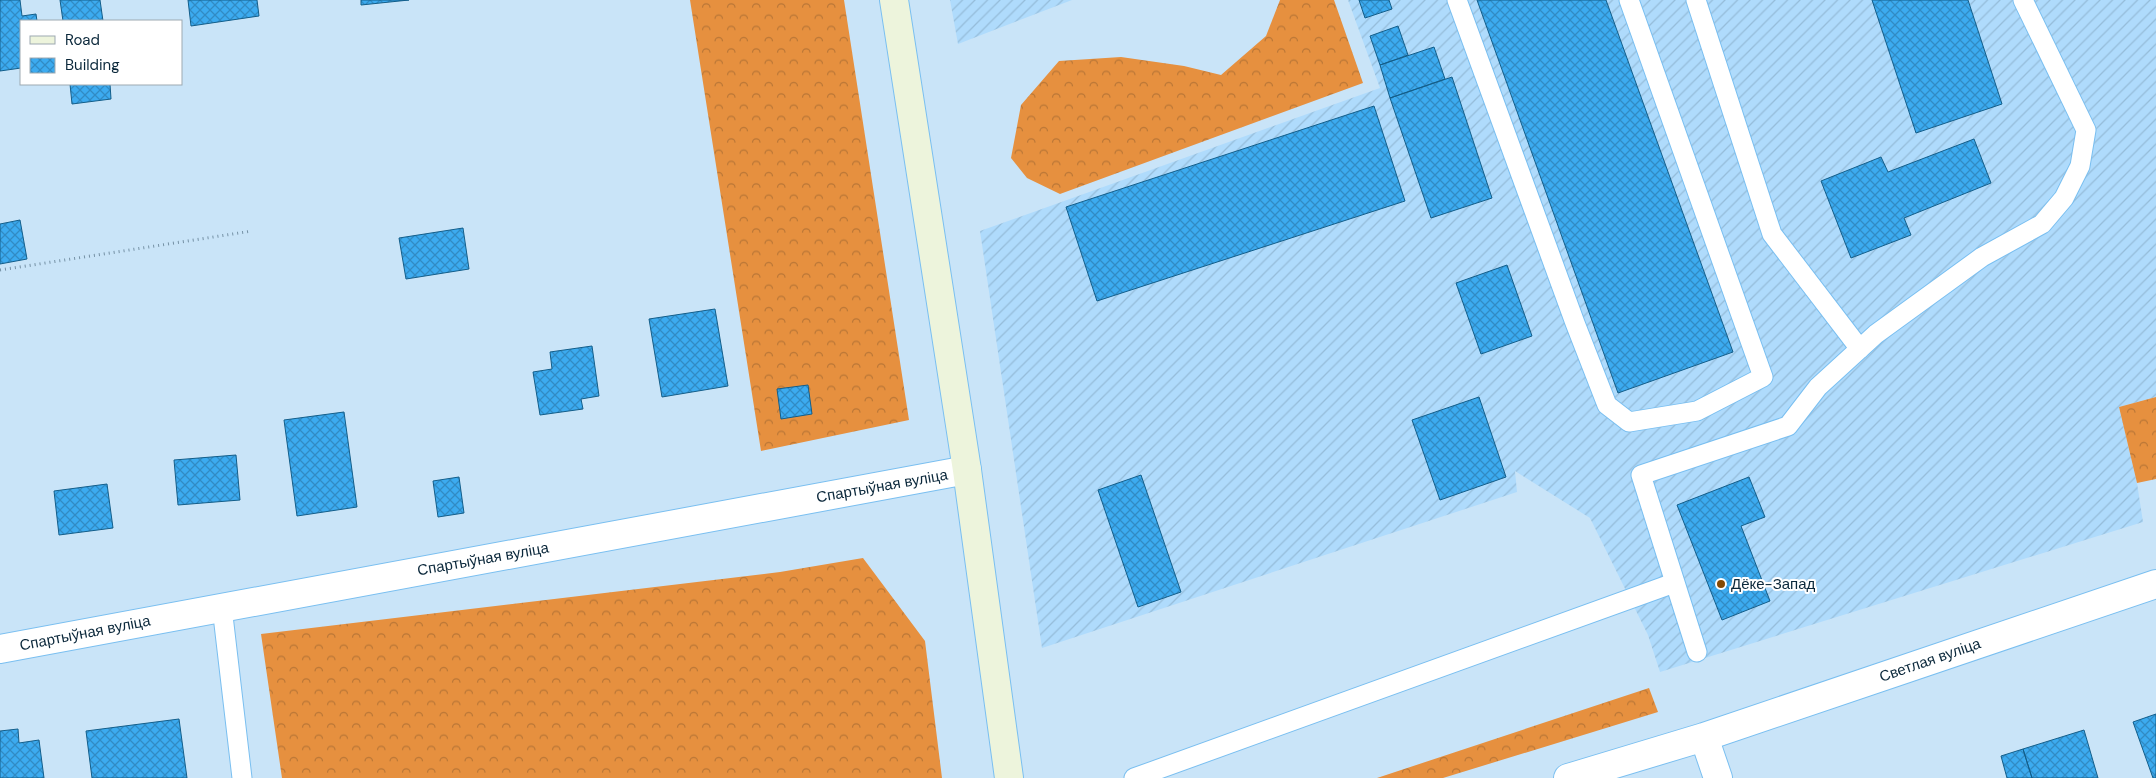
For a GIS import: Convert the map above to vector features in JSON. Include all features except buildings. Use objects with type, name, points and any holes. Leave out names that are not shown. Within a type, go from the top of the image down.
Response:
[{"type":"main road","points":[[894,0],[967,470],[1009,778]]},
{"type":"street","name":"Спартыўная вуліца","points":[[0,649],[967,470]]},
{"type":"street","name":"Светлая вуліца","points":[[1568,778],[1704,737],[2156,584]]},
{"type":"street","points":[[1704,737],[1718,778]]},
{"type":"lane","points":[[1457,0],[1575,323],[1607,405],[1629,422],[1696,411],[1763,377],[1629,0]]},
{"type":"lane","points":[[1696,0],[1772,234],[1860,349]]},
{"type":"lane","points":[[1697,652],[1641,475],[1788,426],[1818,387],[1876,334],[1982,257],[2042,224],[2064,198],[2080,166],[2086,130],[2023,0]]},
{"type":"lane","points":[[1134,778],[1674,583]]},
{"type":"lane","points":[[222,607],[242,778]]},
{"type":"path","points":[[0,270],[252,231]]},
{"type":"shaded area","points":[[950,0],[1072,0],[958,44]]},
{"type":"shaded area","points":[[1348,0],[2156,0],[2156,397],[2119,407],[2137,483],[2143,522],[1660,672],[1648,635],[1590,518],[1515,471],[1517,492],[1042,648],[980,231],[1380,88]]},
{"type":"green space","points":[[690,0],[844,0],[909,420],[761,451]]},
{"type":"green space","points":[[1280,0],[1334,0],[1363,83],[1060,194],[1027,178],[1011,158],[1021,105],[1059,61],[1121,57],[1184,66],[1221,75],[1266,36]]},
{"type":"green space","points":[[2156,397],[2156,479],[2137,483],[2119,407]]},
{"type":"green space","points":[[863,558],[925,641],[942,778],[282,778],[261,634],[780,572]]},
{"type":"green space","points":[[1649,688],[1658,712],[1443,778],[1377,778]]},
{"type":"place","name":"Дёке-Запад","points":[[1721,584]]}]
